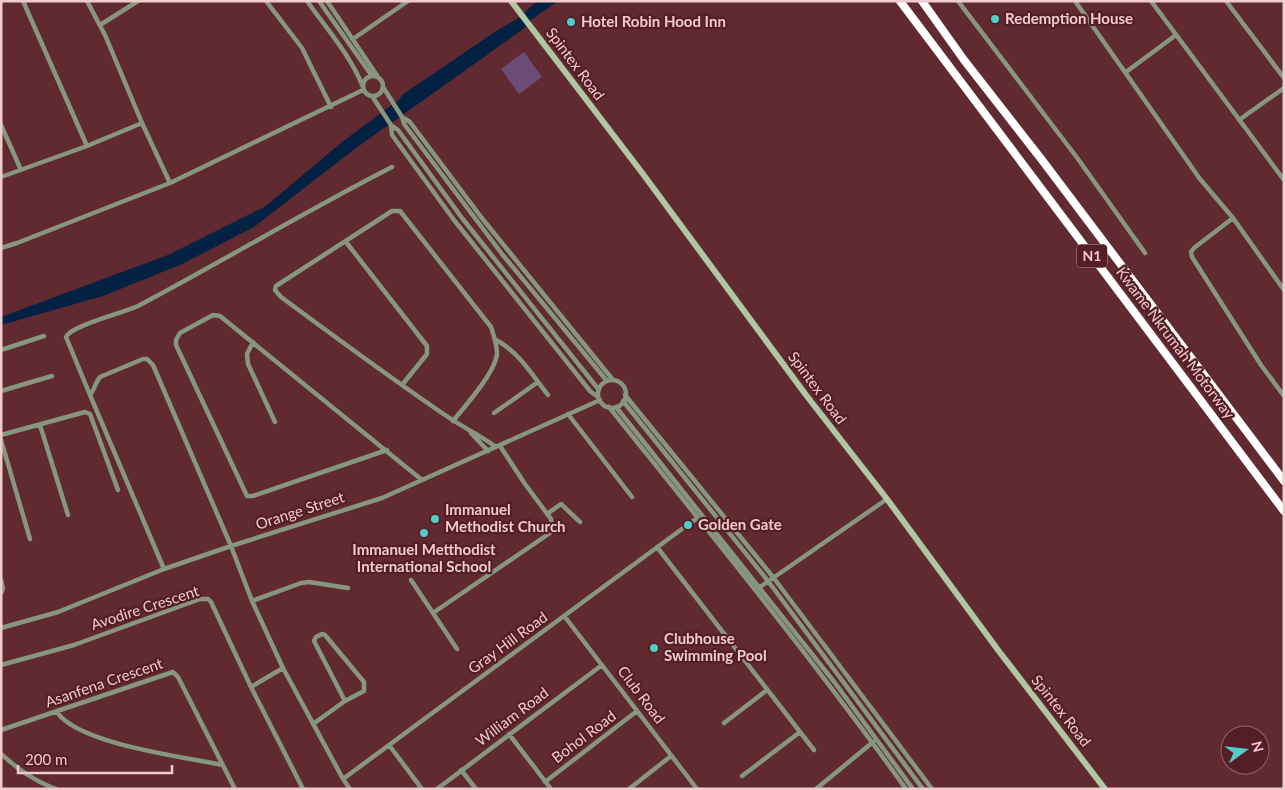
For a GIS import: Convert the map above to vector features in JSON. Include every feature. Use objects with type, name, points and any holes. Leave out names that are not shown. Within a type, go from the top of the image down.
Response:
[{"type":"highway","name":"Kwame Nkrumah Motorway","points":[[900,1],[1284,510]]},
{"type":"highway","name":"Kwame Nkrumah Motorway","points":[[922,1],[964,60],[1042,160],[1284,482]]},
{"type":"main road","name":"Spintex Road","points":[[511,1],[806,395],[887,499],[998,650],[1105,789]]},
{"type":"street","points":[[23,1],[87,146]]},
{"type":"street","points":[[86,1],[100,25],[170,183]]},
{"type":"street","points":[[100,25],[138,1]]},
{"type":"street","points":[[266,1],[302,48],[331,106]]},
{"type":"street","points":[[306,1],[340,47],[359,78],[363,89],[372,96],[391,125],[398,130],[462,218],[599,390]]},
{"type":"street","points":[[319,1],[372,76]]},
{"type":"street","points":[[327,1],[382,82],[383,87],[402,117],[410,122],[481,217],[610,381]]},
{"type":"street","points":[[353,39],[408,1]]},
{"type":"street","points":[[958,1],[1078,159],[1145,253]]},
{"type":"street","points":[[1074,1],[1200,179],[1233,218],[1284,290]]},
{"type":"street","points":[[1151,1],[1239,120],[1282,174],[1284,180]]},
{"type":"street","points":[[1226,1],[1284,78]]},
{"type":"street","points":[[1126,72],[1176,35]]},
{"type":"street","points":[[363,89],[364,81],[372,76],[378,77]]},
{"type":"street","points":[[372,96],[380,93],[383,87]]},
{"type":"street","points":[[1239,120],[1284,88]]},
{"type":"street","points":[[1,248],[17,244],[170,183],[363,89]]},
{"type":"street","points":[[1,177],[87,146],[142,123]]},
{"type":"street","points":[[1,125],[21,170]]},
{"type":"street","points":[[391,125],[392,135],[454,220],[565,356],[590,391],[609,407],[698,518],[873,742],[906,789]]},
{"type":"street","points":[[164,569],[66,337],[67,334],[78,327],[134,307],[324,202],[392,167]]},
{"type":"street","points":[[453,421],[492,368],[497,356],[496,340],[491,327],[400,211],[392,211],[276,286],[275,290],[281,297],[402,385],[453,421],[468,431],[488,450]]},
{"type":"street","points":[[1233,218],[1194,248],[1191,252],[1192,257],[1260,365],[1284,396]]},
{"type":"street","points":[[346,242],[427,346],[427,354],[402,385]]},
{"type":"street","points":[[387,450],[253,496],[247,496],[176,345],[180,332],[216,315],[225,319],[387,450],[422,480]]},
{"type":"street","points":[[1,350],[44,336]]},
{"type":"street","points":[[496,340],[506,345],[548,395]]},
{"type":"street","points":[[252,342],[247,354],[248,364],[275,422]]},
{"type":"street","points":[[90,395],[95,390],[96,382],[100,377],[143,359],[147,359],[150,362],[231,546],[252,601],[283,668],[350,789]]},
{"type":"street","points":[[1,391],[52,376]]},
{"type":"street","points":[[599,399],[599,390],[602,384],[610,381],[621,384],[624,389],[624,401],[616,407],[609,407]]},
{"type":"street","points":[[494,413],[538,382]]},
{"type":"street","points":[[625,395],[773,577],[932,789]]},
{"type":"street","name":"Orange Street","points":[[1,628],[58,612],[164,569],[231,546],[382,498],[599,399]]},
{"type":"street","points":[[624,401],[768,581],[923,789]]},
{"type":"street","points":[[616,407],[835,683],[913,789]]},
{"type":"street","points":[[1,435],[84,412],[90,414],[118,490]]},
{"type":"street","points":[[568,414],[632,497]]},
{"type":"street","points":[[40,425],[68,515]]},
{"type":"street","points":[[433,613],[550,533],[552,528],[551,519],[498,446],[468,431]]},
{"type":"street","points":[[1,440],[30,539]]},
{"type":"street","points":[[760,587],[887,499]]},
{"type":"street","points":[[547,514],[561,504],[580,522]]},
{"type":"street","name":"Gray Hill Road","points":[[343,779],[698,518]]},
{"type":"street","points":[[657,547],[814,750]]},
{"type":"street","points":[[1,580],[3,589],[1,593]]},
{"type":"street","points":[[411,580],[457,649]]},
{"type":"street","points":[[252,601],[301,583],[318,583],[348,588]]},
{"type":"street","name":"Avodire Crescent","points":[[1,665],[74,645],[204,598],[212,602],[303,789]]},
{"type":"street","name":"Club Road","points":[[565,617],[697,789]]},
{"type":"street","points":[[314,724],[346,701],[364,691],[364,682],[325,635],[318,635],[314,641],[346,701]]},
{"type":"street","name":"William Road","points":[[437,789],[602,665]]},
{"type":"street","points":[[252,687],[283,668]]},
{"type":"street","name":"Asanfena Crescent","points":[[1,730],[173,672],[178,676],[235,789]]},
{"type":"street","points":[[724,723],[767,690]]},
{"type":"street","name":"Bohol Road","points":[[545,782],[637,711]]},
{"type":"street","points":[[57,712],[68,724],[119,744],[222,764]]},
{"type":"street","points":[[742,776],[800,732]]},
{"type":"street","points":[[509,734],[551,789]]},
{"type":"street","points":[[816,789],[873,742]]},
{"type":"street","points":[[389,745],[422,789]]},
{"type":"street","points":[[1,754],[21,771],[56,789]]},
{"type":"street","points":[[629,789],[671,756]]},
{"type":"street","points":[[461,770],[476,789]]},
{"type":"shaded area","points":[[524,52],[542,77],[519,94],[501,69]]},
{"type":"water","points":[[537,1],[558,1],[531,20],[526,27],[356,148],[254,227],[182,264],[103,296],[1,325],[1,317],[168,255],[266,206],[342,142],[400,99],[402,95],[499,29],[519,18]]},
{"type":"place","name":"Redemption House","points":[[995,19]]},
{"type":"place","name":"Hotel Robin Hood Inn","points":[[571,22]]},
{"type":"place","name":"Immanuel Methodist Church","points":[[435,519]]},
{"type":"place","name":"Golden Gate","points":[[688,525]]},
{"type":"place","name":"Immanuel Metthodist International School","points":[[424,533]]},
{"type":"place","name":"Clubhouse Swimming Pool","points":[[654,648]]}]
